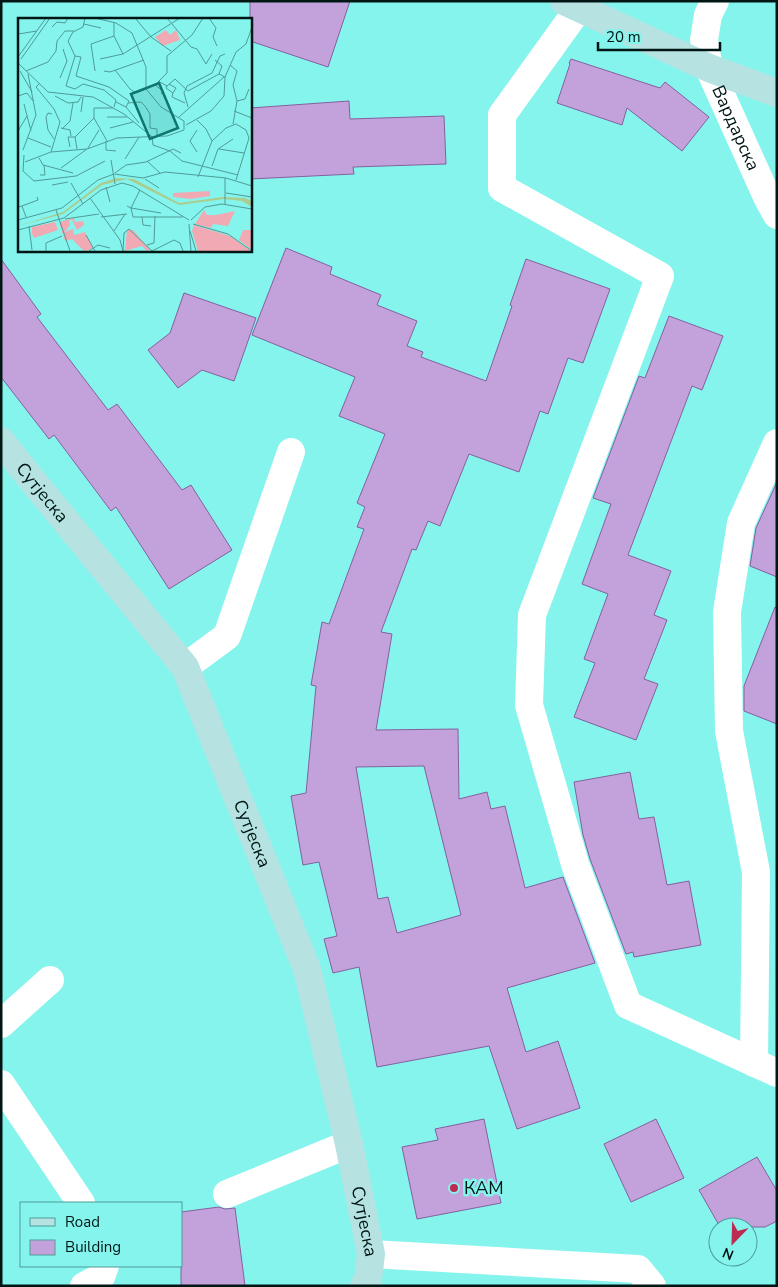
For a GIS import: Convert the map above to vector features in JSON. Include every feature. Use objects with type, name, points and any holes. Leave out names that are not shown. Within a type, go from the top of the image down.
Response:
[{"type":"street","name":"Вардарска","points":[[715,1],[708,15],[704,40],[709,68],[777,215]]},
{"type":"street","points":[[777,93],[709,68],[572,5],[502,115],[502,188],[660,276],[532,615],[530,706],[575,864],[628,1005],[765,1068],[756,872],[729,731],[727,612],[740,523],[777,443]]},
{"type":"street","name":"Сутјеска","points":[[1,440],[185,667],[307,969],[349,1144],[370,1254],[368,1279],[364,1286]]},
{"type":"street","points":[[185,667],[227,636],[291,452]]},
{"type":"street","points":[[1,1024],[50,980]]},
{"type":"street","points":[[1,1084],[80,1202]]},
{"type":"street","points":[[227,1194],[349,1144]]},
{"type":"street","points":[[370,1254],[638,1269],[652,1286]]},
{"type":"street","points":[[84,1286],[101,1277],[106,1267]]},
{"type":"building","points":[[250,1],[350,1],[328,67],[251,41]]},
{"type":"building","points":[[571,59],[660,88],[665,82],[709,117],[682,151],[627,108],[622,125],[557,103]]},
{"type":"building","points":[[349,101],[350,119],[444,116],[446,164],[353,167],[354,174],[251,179],[251,108]]},
{"type":"building","points":[[286,248],[332,267],[330,274],[381,295],[377,305],[417,321],[407,346],[423,352],[421,357],[486,381],[526,259],[610,289],[583,363],[568,358],[548,414],[540,411],[519,472],[469,454],[440,526],[428,521],[416,550],[412,549],[381,632],[392,634],[376,730],[458,729],[459,799],[487,792],[491,809],[505,806],[525,888],[563,877],[595,963],[507,988],[526,1052],[558,1041],[580,1108],[517,1129],[489,1046],[377,1067],[359,967],[333,973],[324,939],[337,936],[319,862],[303,865],[291,796],[306,793],[316,686],[311,685],[322,622],[329,624],[364,529],[357,527],[365,507],[357,503],[385,434],[339,416],[355,377],[252,335]],"holes":[[[424,766],[461,915],[397,933],[388,897],[378,899],[356,767]]]},
{"type":"building","points":[[1,259],[41,314],[37,317],[108,410],[117,404],[182,490],[191,485],[232,550],[169,589],[116,507],[111,511],[54,435],[49,439],[1,377]]},
{"type":"building","points":[[184,293],[256,318],[234,381],[202,370],[178,388],[148,350],[170,333]]},
{"type":"building","points":[[669,316],[723,336],[702,390],[692,386],[628,555],[671,571],[654,615],[667,620],[644,679],[658,684],[636,740],[574,717],[595,663],[584,659],[608,594],[582,584],[611,504],[593,498],[639,376],[645,378]]},
{"type":"building","points":[[777,482],[777,577],[750,566],[756,528]]},
{"type":"building","points":[[775,607],[777,608],[777,724],[744,711],[744,686]]},
{"type":"building","points":[[630,772],[639,819],[654,817],[667,885],[689,881],[701,945],[634,957],[633,952],[626,954],[590,859],[583,835],[574,782]]},
{"type":"building","points":[[484,1119],[501,1203],[417,1219],[402,1147],[438,1140],[435,1129]]},
{"type":"building","points":[[656,1119],[684,1178],[631,1202],[604,1144]]},
{"type":"building","points":[[757,1157],[777,1191],[777,1221],[765,1227],[758,1227],[758,1217],[714,1217],[699,1190]]},
{"type":"building","points":[[219,1207],[225,1209],[235,1208],[245,1286],[181,1286],[182,1212]]},
{"type":"place","name":"КАМ","points":[[454,1188]]}]
